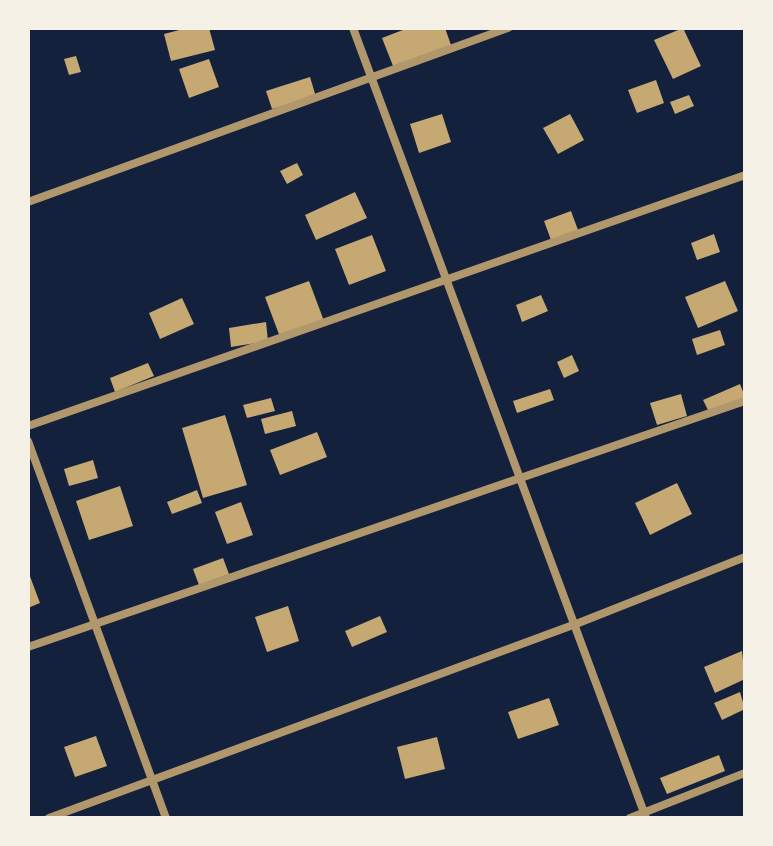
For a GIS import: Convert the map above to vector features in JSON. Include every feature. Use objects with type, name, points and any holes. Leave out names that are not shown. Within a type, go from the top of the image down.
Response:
[{"type":"street","points":[[353,28],[645,816]]},
{"type":"street","points":[[28,202],[508,28]]},
{"type":"street","points":[[28,426],[745,175]]},
{"type":"street","points":[[28,647],[745,401]]},
{"type":"street","points":[[28,441],[166,818]]},
{"type":"street","points":[[49,818],[576,624],[745,557]]},
{"type":"street","points":[[630,818],[645,816],[745,773]]},
{"type":"building","points":[[187,28],[209,28],[215,50],[171,61],[164,34]]},
{"type":"building","points":[[408,28],[445,28],[451,45],[393,66],[382,38]]},
{"type":"building","points":[[683,28],[701,66],[673,79],[654,40]]},
{"type":"building","points":[[76,56],[81,72],[69,75],[64,59]]},
{"type":"building","points":[[209,59],[219,87],[189,98],[179,69]]},
{"type":"building","points":[[310,77],[316,97],[272,109],[266,91]]},
{"type":"building","points":[[656,80],[664,103],[637,113],[628,90]]},
{"type":"building","points":[[689,95],[694,106],[675,114],[670,102]]},
{"type":"building","points":[[442,114],[451,142],[419,153],[410,124]]},
{"type":"building","points":[[570,114],[584,140],[558,154],[543,128]]},
{"type":"building","points":[[297,163],[303,175],[287,184],[280,171]]},
{"type":"building","points":[[355,192],[367,218],[316,240],[305,215]]},
{"type":"building","points":[[571,211],[578,230],[551,240],[544,221]]},
{"type":"building","points":[[714,234],[720,252],[697,260],[691,243]]},
{"type":"building","points":[[372,235],[386,271],[349,285],[335,249]]},
{"type":"building","points":[[309,281],[324,321],[280,337],[265,297]]},
{"type":"building","points":[[725,281],[738,311],[698,328],[685,297]]},
{"type":"building","points":[[541,295],[548,311],[522,322],[516,305]]},
{"type":"building","points":[[182,298],[194,324],[160,339],[149,313]]},
{"type":"building","points":[[266,322],[268,341],[231,347],[229,328]]},
{"type":"building","points":[[720,330],[725,345],[697,355],[692,339]]},
{"type":"building","points":[[572,355],[579,371],[564,378],[557,362]]},
{"type":"building","points":[[148,363],[154,376],[115,392],[110,378]]},
{"type":"building","points":[[740,384],[745,397],[709,412],[703,400]]},
{"type":"building","points":[[550,389],[554,400],[517,413],[513,401]]},
{"type":"building","points":[[681,394],[687,416],[657,425],[650,403]]},
{"type":"building","points":[[271,398],[275,411],[247,418],[243,405]]},
{"type":"building","points":[[292,411],[296,426],[265,434],[261,419]]},
{"type":"building","points":[[225,415],[247,485],[203,498],[182,428]]},
{"type":"building","points":[[317,432],[327,457],[280,475],[270,450]]},
{"type":"building","points":[[93,460],[98,478],[69,486],[64,469]]},
{"type":"building","points":[[677,483],[692,514],[650,535],[635,503]]},
{"type":"building","points":[[120,486],[133,526],[89,540],[76,501]]},
{"type":"building","points":[[197,490],[202,503],[172,514],[167,502]]},
{"type":"building","points":[[241,502],[253,535],[227,544],[215,512]]},
{"type":"building","points":[[223,558],[229,574],[199,585],[193,569]]},
{"type":"building","points":[[28,571],[40,603],[28,608]]},
{"type":"building","points":[[288,606],[299,641],[267,652],[255,617]]},
{"type":"building","points":[[380,616],[387,632],[352,647],[345,631]]},
{"type":"building","points":[[742,651],[745,679],[715,693],[704,667]]},
{"type":"building","points":[[740,692],[745,709],[722,720],[714,703]]},
{"type":"building","points":[[549,698],[559,725],[518,739],[508,712]]},
{"type":"building","points":[[96,736],[107,766],[75,777],[64,747]]},
{"type":"building","points":[[437,737],[445,769],[405,779],[397,747]]},
{"type":"building","points":[[719,755],[725,771],[667,794],[660,778]]}]
